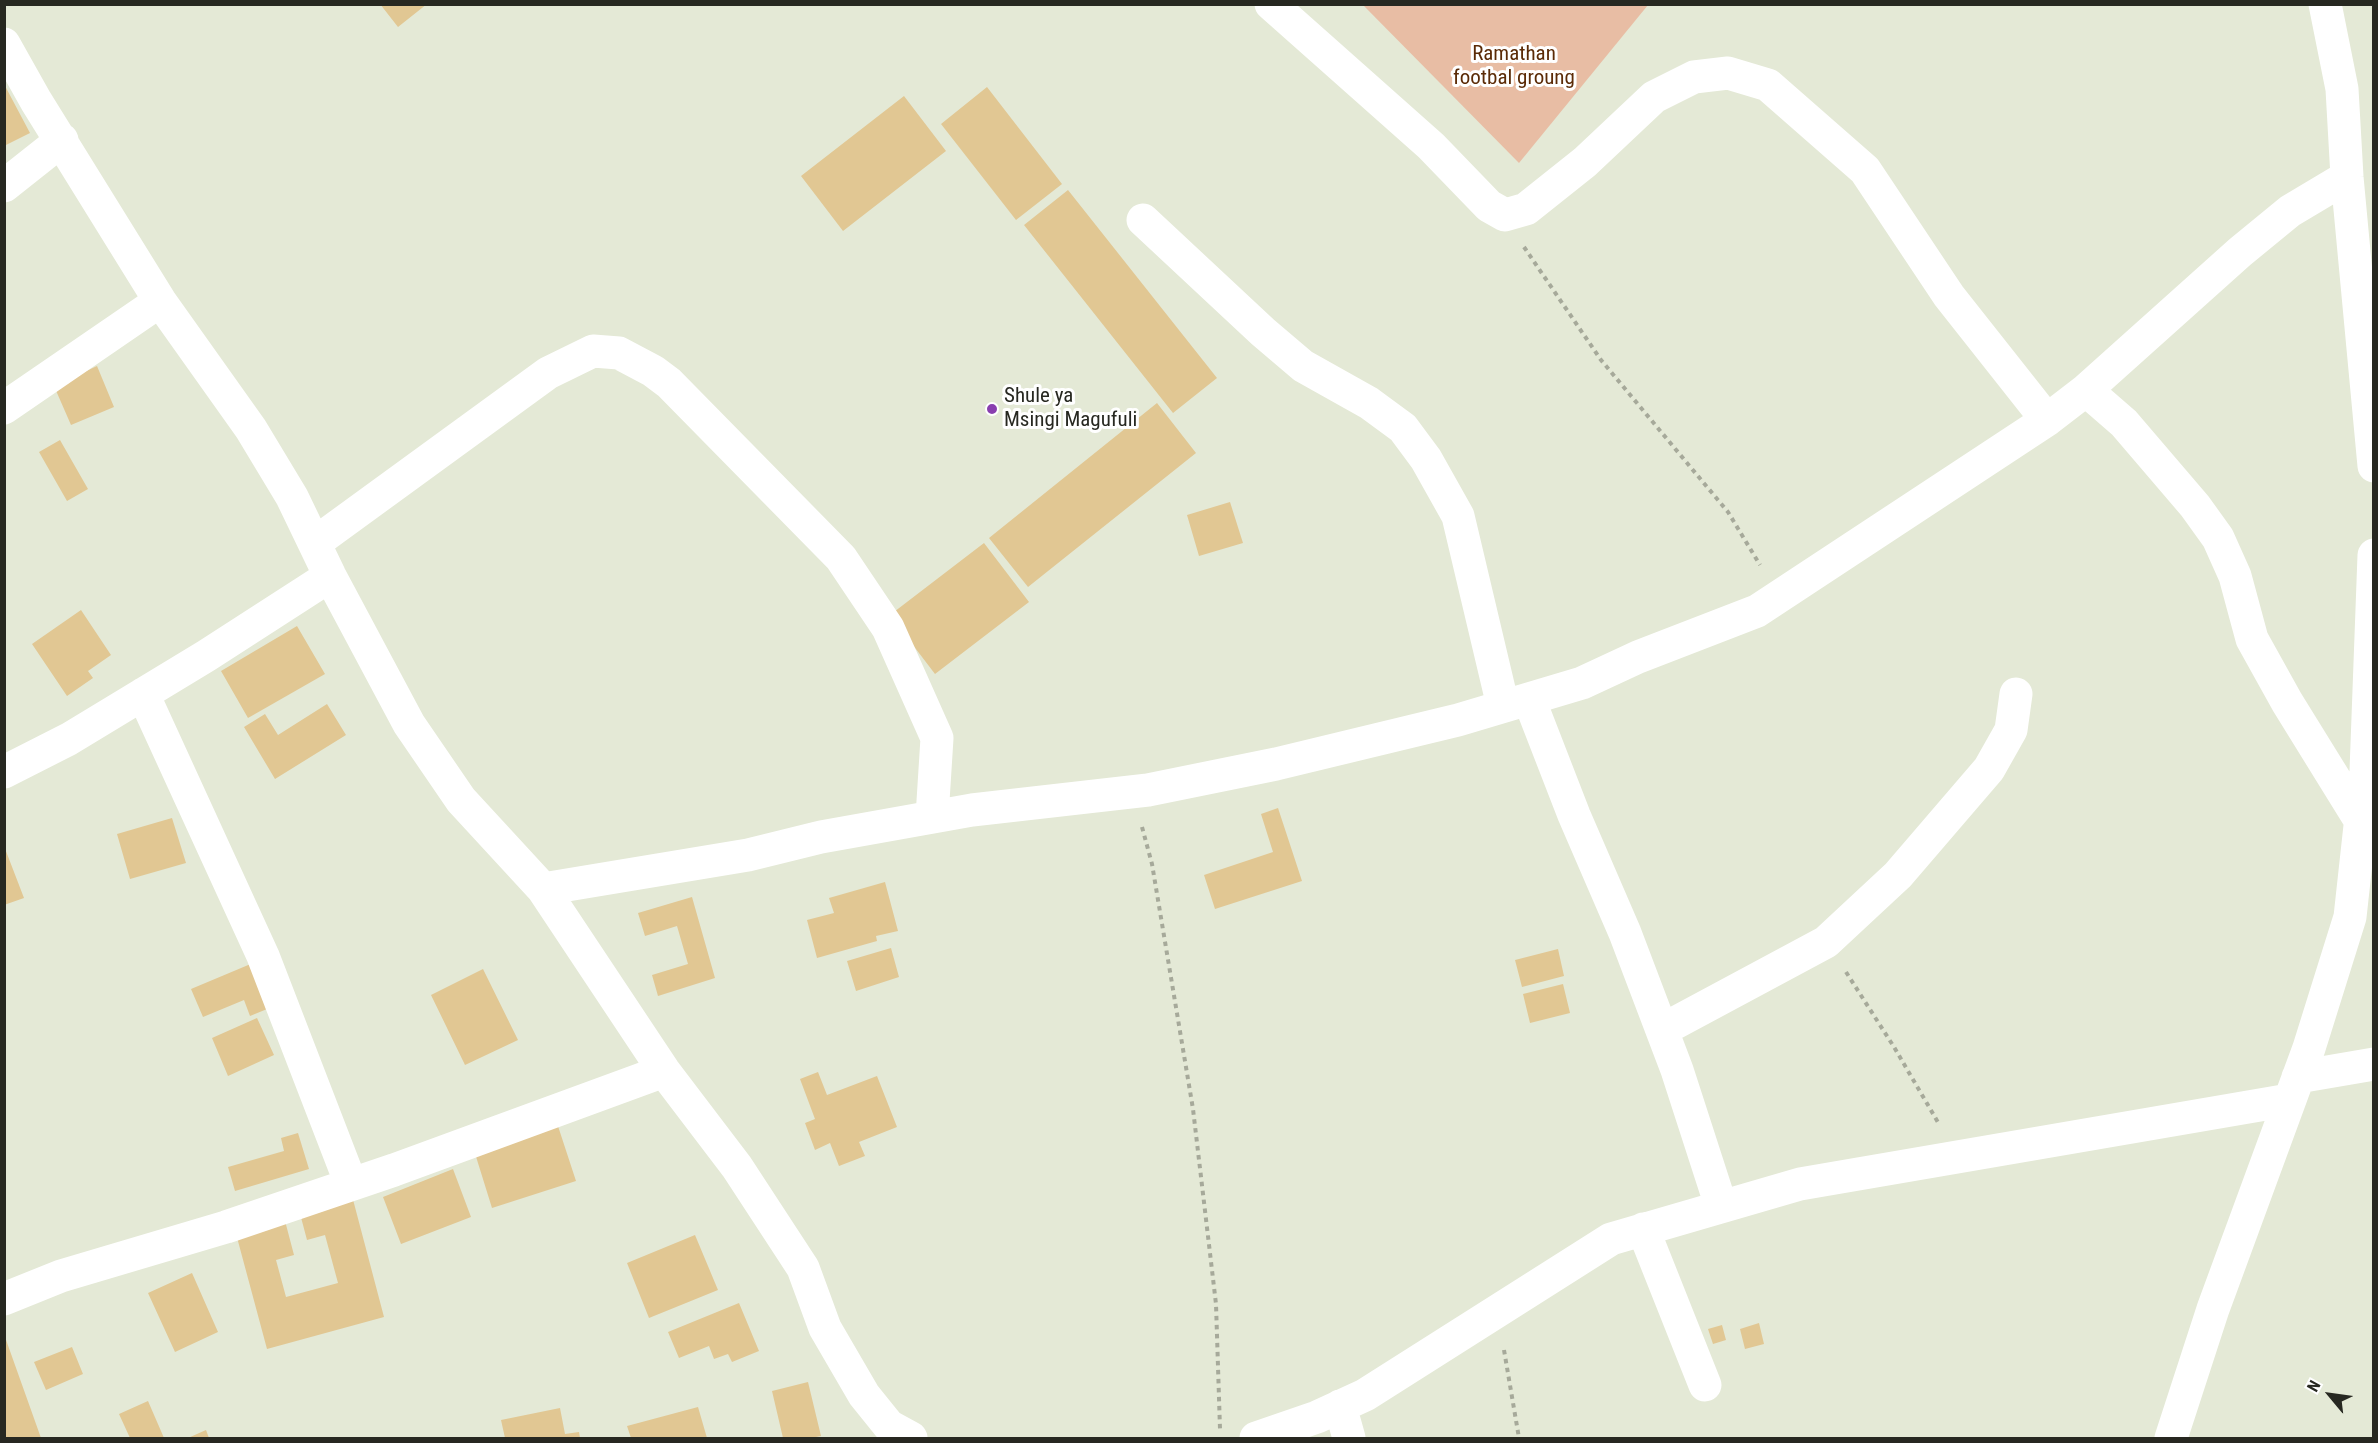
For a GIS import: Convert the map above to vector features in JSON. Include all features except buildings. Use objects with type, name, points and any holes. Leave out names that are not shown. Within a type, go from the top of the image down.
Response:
[{"type":"street","points":[[1270,4],[1431,146],[1489,206],[1506,215],[1526,209],[1560,183],[1653,97],[1694,77],[1728,73],[1768,85],[1865,170],[1949,296],[2047,420]]},
{"type":"street","points":[[2325,4],[2342,89],[2347,177],[2373,466]]},
{"type":"street","points":[[4,44],[36,101],[159,301],[251,429],[292,497],[316,542],[330,576],[409,724],[461,800],[543,889],[664,1071],[737,1167],[803,1268],[825,1328],[864,1395],[889,1426],[902,1436]]},
{"type":"street","points":[[4,186],[62,140]]},
{"type":"street","points":[[543,889],[748,855],[821,837],[972,810],[1133,792],[1276,764],[1458,720],[1582,683],[1638,657],[1756,611],[2047,420],[2086,390],[2290,211],[2347,177]]},
{"type":"street","points":[[1143,220],[1263,332],[1303,366],[1369,403],[1403,428],[1426,459],[1458,516],[1516,703],[1574,815],[1625,933],[1677,1070],[1722,1206]]},
{"type":"street","points":[[4,408],[159,301]]},
{"type":"street","points":[[316,542],[548,373],[593,351],[619,353],[669,382],[841,558],[888,628],[937,738],[932,817]]},
{"type":"street","points":[[2086,390],[2124,423],[2195,506],[2218,538],[2235,576],[2252,639],[2287,702],[2360,820]]},
{"type":"street","points":[[2171,1438],[2213,1309],[2294,1088],[2350,917],[2366,771],[2373,555]]},
{"type":"street","points":[[8,765],[69,738],[330,576]]},
{"type":"street","points":[[143,694],[263,956],[351,1184]]},
{"type":"street","points":[[1662,1030],[1826,942],[1898,875],[1989,769],[2011,730],[2016,694]]},
{"type":"street","points":[[1256,1438],[1317,1417],[1365,1395],[1611,1239],[1800,1184],[1958,1156],[2294,1088],[2373,1064]]},
{"type":"street","points":[[4,1299],[61,1276],[226,1227],[351,1184],[664,1071]]},
{"type":"street","points":[[1643,1229],[1705,1384]]},
{"type":"street","points":[[1340,1406],[1349,1438]]},
{"type":"path","points":[[1506,215],[1532,261],[1559,296],[1601,360],[1728,512],[1779,597]]},
{"type":"path","points":[[1133,792],[1152,864],[1193,1109],[1216,1304],[1220,1438]]},
{"type":"path","points":[[1826,942],[1894,1047],[1958,1156]]},
{"type":"path","points":[[1500,1310],[1505,1368],[1519,1438]]},
{"type":"green space","name":"Ramathan footbal groung","points":[[1363,5],[1648,5],[1519,163]]},
{"type":"place","name":"Shule ya Msingi Magufuli","points":[[992,409]]}]
